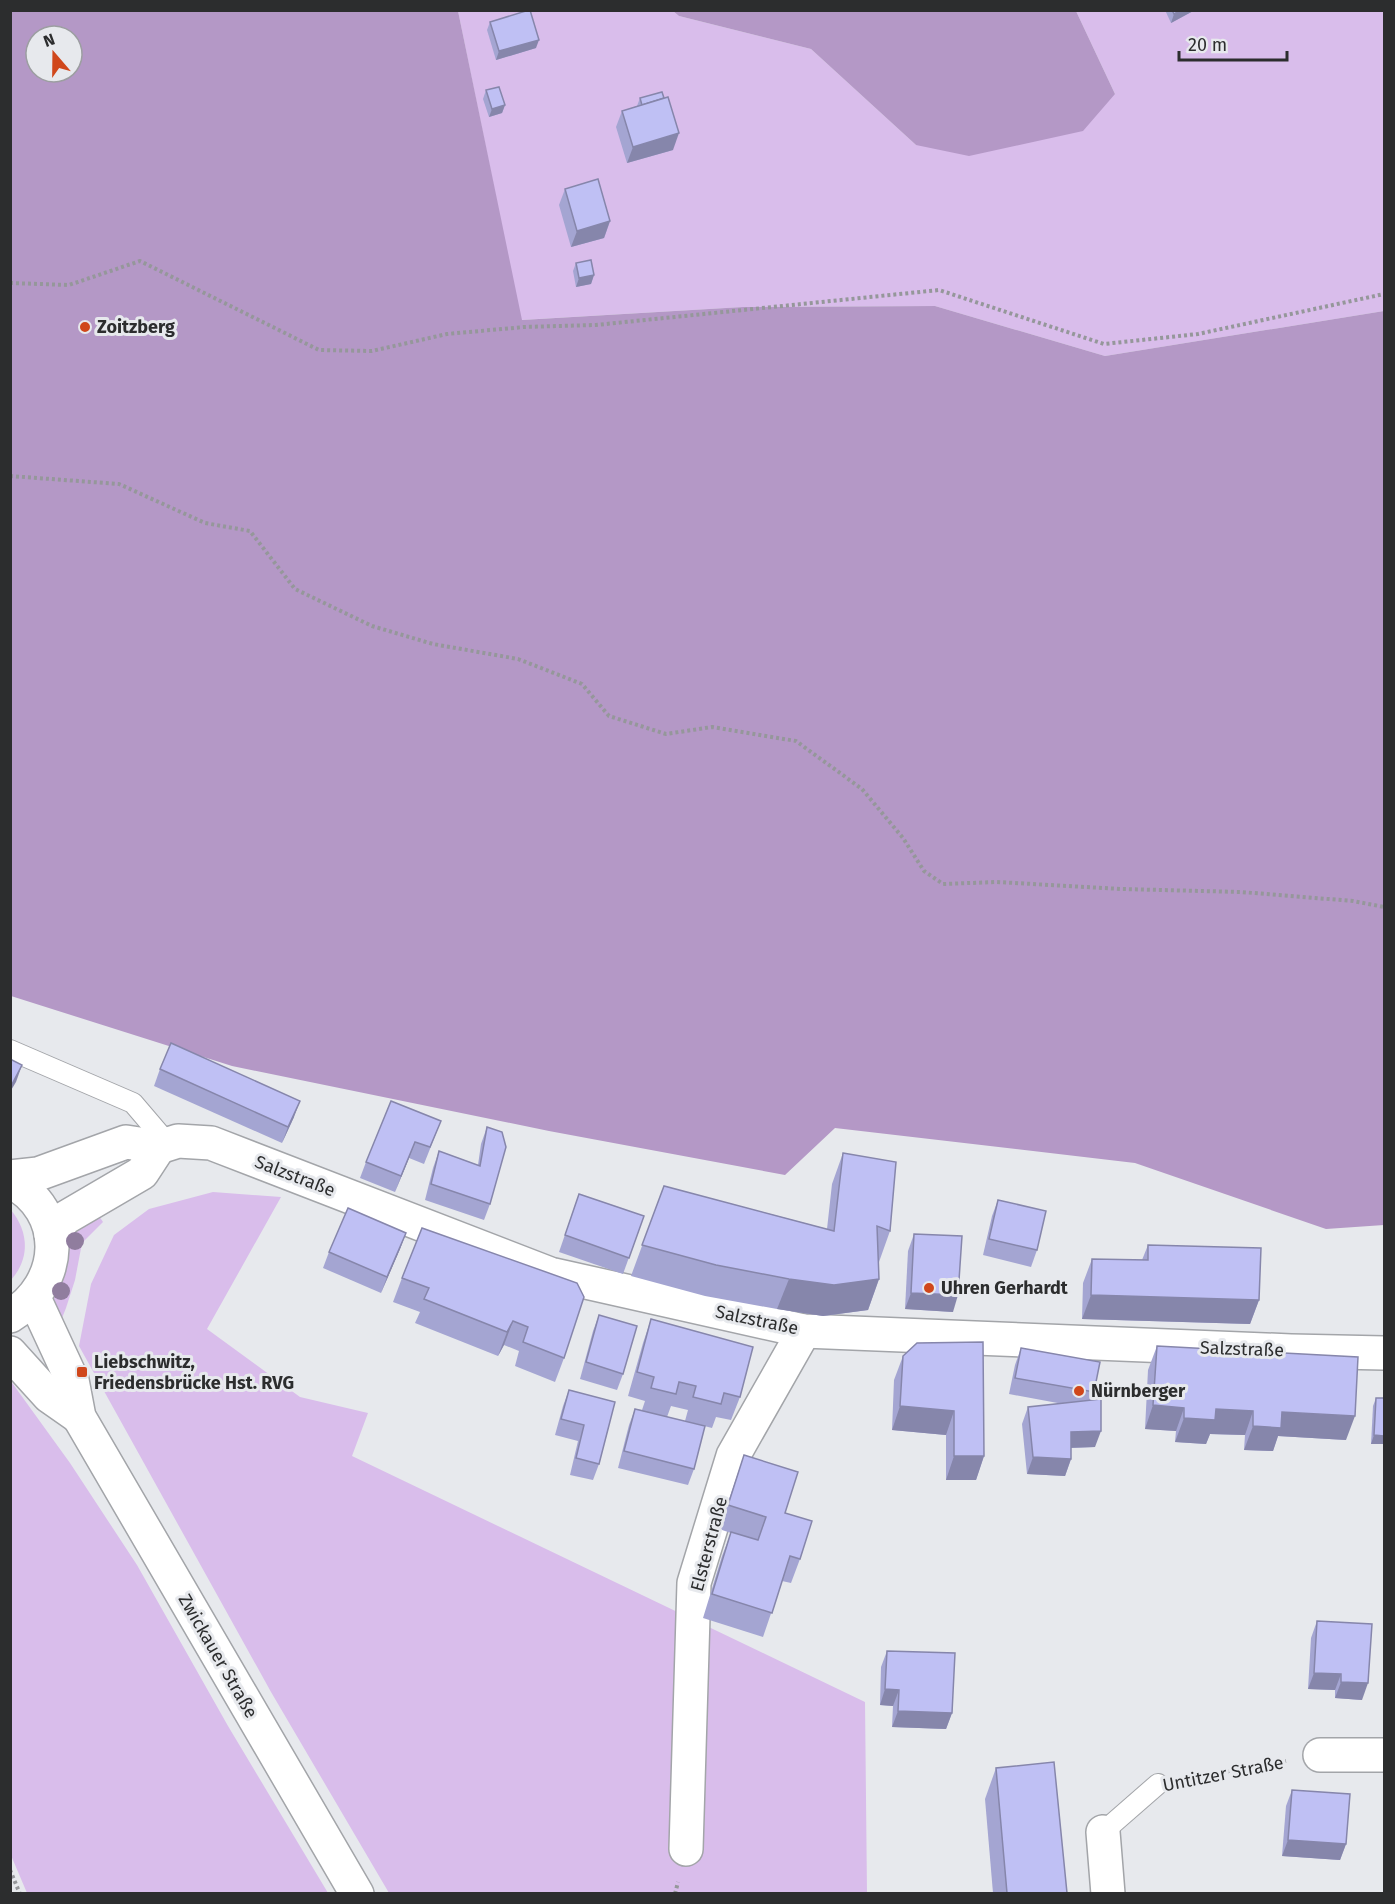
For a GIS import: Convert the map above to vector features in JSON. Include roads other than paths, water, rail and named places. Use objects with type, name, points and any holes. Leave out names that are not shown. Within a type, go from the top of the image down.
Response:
[{"type":"street","name":"Salzstraße","points":[[10,1179],[38,1174],[126,1142],[164,1146],[178,1142],[211,1143],[549,1274],[804,1331],[1384,1353]]},
{"type":"street","points":[[51,1235],[65,1218],[142,1173],[164,1146]]},
{"type":"street","name":"Zwickauer Straße","points":[[10,1179],[35,1201],[45,1217],[51,1235],[52,1254],[48,1273],[22,1307],[72,1380],[79,1417],[357,1893]]},
{"type":"street","name":"Elsterstraße","points":[[686,1850],[694,1583],[733,1456],[804,1331]]},
{"type":"street","name":"Zwickauer Straße","points":[[10,1353],[49,1396],[79,1417]]},
{"type":"street","points":[[1320,1755],[1384,1755]]},
{"type":"street","name":"Untitzer Straße","points":[[1104,1832],[1108,1893]]},
{"type":"lane","points":[[10,1050],[133,1103],[164,1146]]},
{"type":"lane","name":"Untitzer Straße","points":[[1104,1832],[1158,1784]]},
{"type":"place","name":"Zoitzberg","points":[[85,327]]},
{"type":"place","name":"Uhren Gerhardt","points":[[929,1288]]},
{"type":"place","name":"Liebschwitz, Friedensbrücke Hst. RVG","points":[[82,1372]]},
{"type":"place","name":"Nürnberger","points":[[1079,1391]]}]
